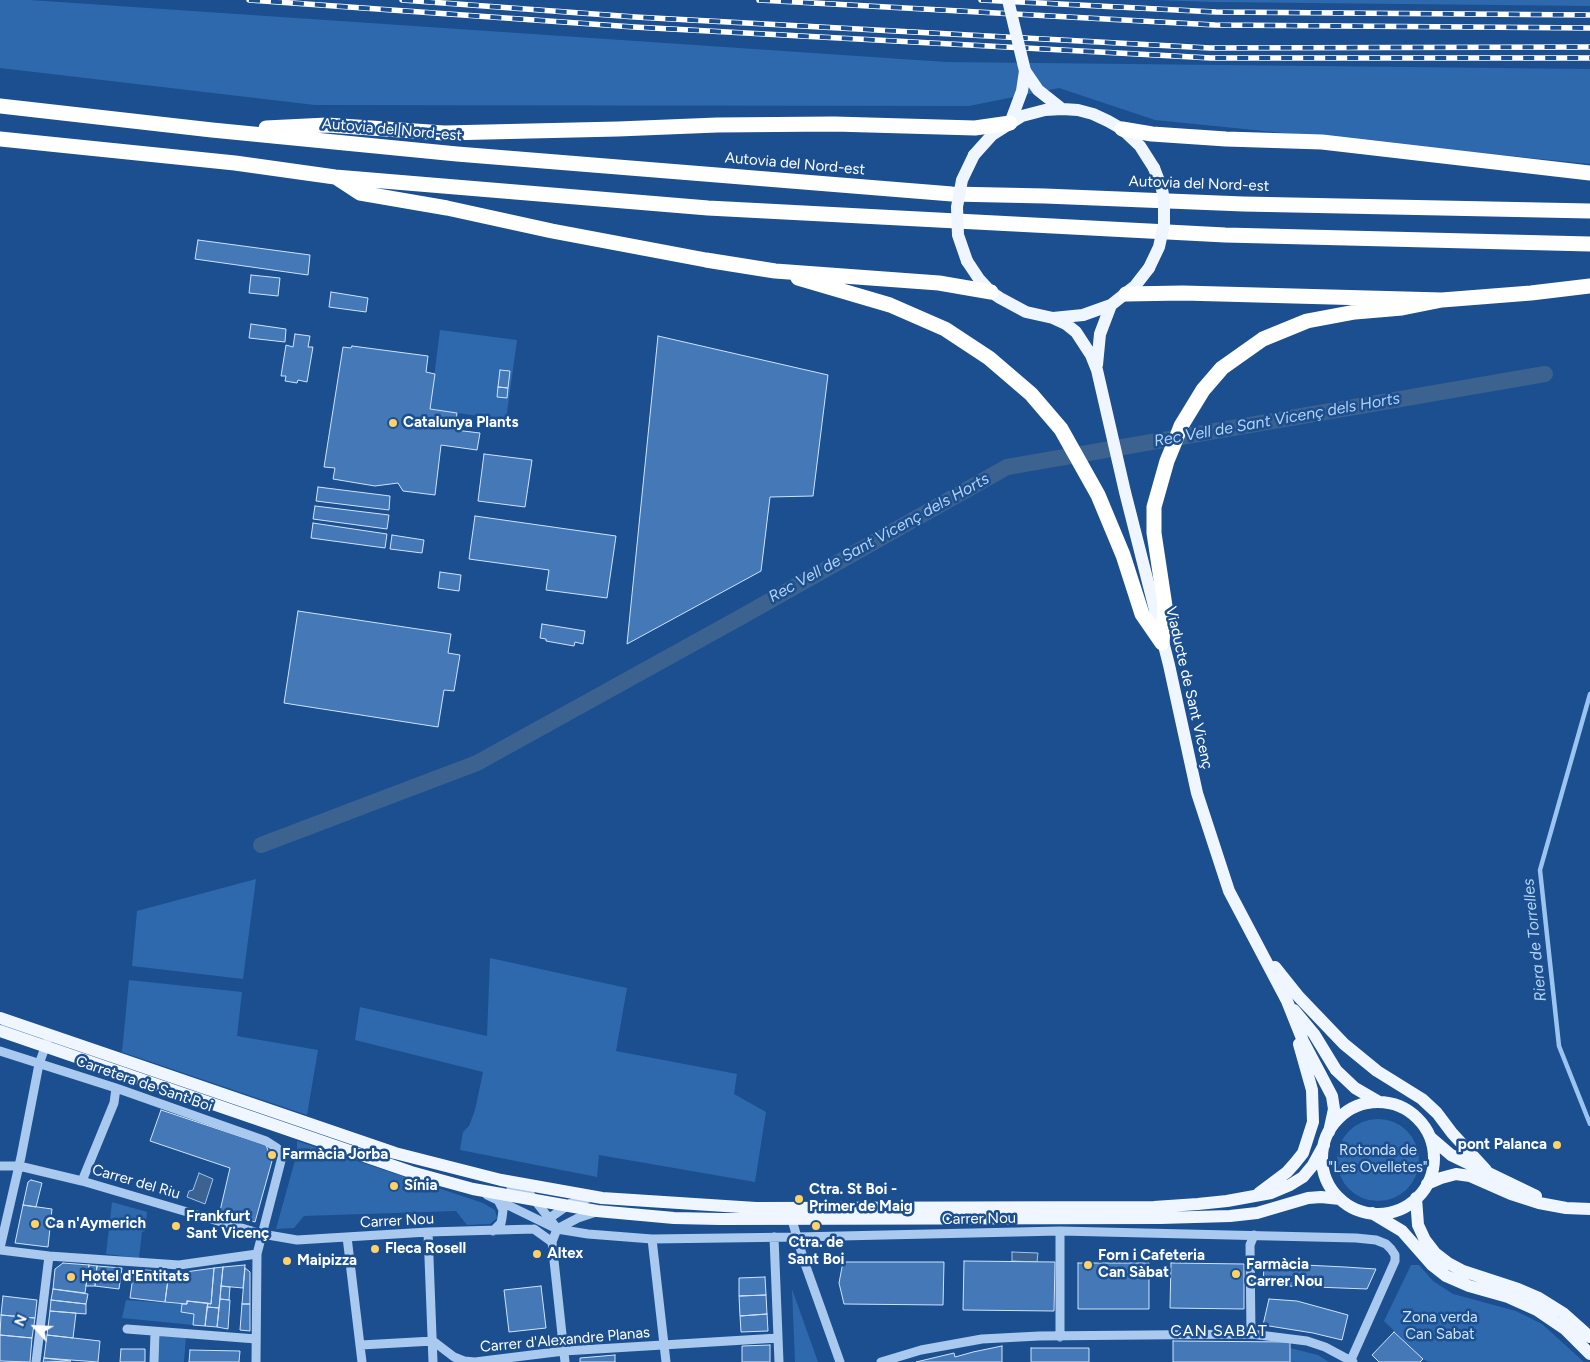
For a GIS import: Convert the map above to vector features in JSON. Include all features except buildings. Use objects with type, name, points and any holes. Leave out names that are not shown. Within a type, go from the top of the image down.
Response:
[{"type":"highway","name":"Autovia del Nord-est","points":[[0,106],[212,130],[513,159],[952,194],[1243,204],[1590,211]]},
{"type":"highway","points":[[212,130],[326,125],[444,133],[609,130],[718,125],[834,124],[975,128],[1010,123]]},
{"type":"highway","points":[[1122,129],[1152,134],[1226,139],[1322,142],[1590,173]]},
{"type":"highway","points":[[0,139],[235,163],[335,177],[718,208],[1224,235],[1590,244]]},
{"type":"highway","points":[[335,177],[360,193],[447,208],[552,231],[775,271],[939,283],[991,292]]},
{"type":"highway","points":[[775,271],[890,305],[945,330],[989,358],[1031,394],[1061,428],[1098,495],[1123,555],[1142,614],[1162,643]]},
{"type":"highway","points":[[1162,643],[1165,606],[1154,533],[1154,508],[1167,461],[1181,426],[1203,390],[1222,368],[1264,339],[1307,321],[1355,312],[1402,308],[1442,300],[1590,286]]},
{"type":"highway","points":[[1126,294],[1183,293],[1442,300]]},
{"type":"main road","points":[[1008,0],[1024,71],[1022,91],[1010,123]]},
{"type":"main road","points":[[1024,71],[1038,90],[1062,109]]},
{"type":"main road","name":"Viaducte de Sant Vicenç","points":[[1053,318],[1083,315],[1111,305],[1126,294],[1149,268],[1159,247],[1164,224],[1163,195],[1154,168],[1140,146],[1122,129],[1108,120],[1078,110],[1062,109],[1030,114],[1010,123],[992,135],[974,155],[962,180],[956,207],[958,235],[967,261],[979,279],[991,292],[1026,312],[1053,318],[1066,324],[1076,332],[1091,355],[1097,370],[1125,492],[1169,665],[1197,793],[1216,856],[1229,891],[1287,1001],[1303,1042],[1332,1096],[1334,1109],[1329,1132]]},
{"type":"main road","name":"Viaducte de Sant Vicenç","points":[[1097,370],[1097,350],[1100,334],[1111,305]]},
{"type":"main road","points":[[1256,944],[1299,997],[1344,1044],[1377,1071],[1422,1099],[1486,1170]]},
{"type":"main road","points":[[1257,1196],[1287,1172],[1295,1163],[1302,1153],[1313,1122],[1312,1090],[1287,1001]]},
{"type":"main road","name":"Viaducte de Sant Vicenç","points":[[1287,1001],[1314,1034],[1336,1070],[1355,1088],[1379,1102]]},
{"type":"main road","points":[[0,1018],[48,1040],[411,1172],[472,1189],[596,1212],[689,1219],[792,1220],[1230,1216],[1256,1213],[1308,1198],[1340,1199]]},
{"type":"main road","points":[[0,1031],[48,1040],[378,1147],[483,1176],[594,1197],[725,1207],[780,1208],[1154,1207],[1227,1201],[1271,1193],[1290,1185],[1313,1164],[1334,1124],[1347,1112],[1358,1106],[1379,1102],[1392,1104],[1414,1115],[1423,1124],[1429,1135],[1434,1157],[1432,1172],[1427,1184],[1416,1198],[1398,1210],[1389,1213],[1372,1213],[1355,1209],[1340,1199],[1327,1182],[1324,1167],[1324,1146]]},
{"type":"main road","points":[[1429,1135],[1451,1155],[1486,1170],[1532,1193],[1553,1206]]},
{"type":"main road","points":[[1427,1184],[1456,1174],[1470,1176],[1511,1194],[1553,1206],[1584,1210]]},
{"type":"main road","points":[[1416,1198],[1418,1225],[1425,1240],[1435,1253],[1463,1271],[1539,1298],[1562,1313],[1590,1337]]},
{"type":"main road","points":[[1372,1213],[1402,1230],[1432,1265],[1446,1276],[1469,1286],[1508,1296],[1537,1310],[1565,1329],[1590,1354]]},
{"type":"street","points":[[48,1040],[39,1064],[0,1249],[49,1256],[179,1265],[257,1254]]},
{"type":"street","name":"Carretera de Sant Boi","points":[[0,1050],[116,1088],[266,1141],[278,1148],[282,1156],[262,1234]]},
{"type":"street","points":[[82,1181],[114,1103],[116,1088]]},
{"type":"street","name":"Carrer del Riu","points":[[0,1166],[19,1166],[82,1181],[262,1234]]},
{"type":"street","points":[[483,1176],[499,1184],[529,1193],[536,1201],[546,1220]]},
{"type":"street","name":"Carrer Nou","points":[[472,1189],[546,1220],[557,1229],[588,1234],[652,1239],[1060,1231],[1254,1235],[1376,1240],[1386,1244],[1394,1255],[1395,1261],[1351,1362]]},
{"type":"street","points":[[552,1242],[534,1229],[570,1202],[594,1197]]},
{"type":"street","points":[[493,1231],[501,1223],[502,1218],[502,1210],[498,1200]]},
{"type":"street","points":[[780,1208],[792,1220],[840,1362]]},
{"type":"street","points":[[565,1362],[552,1242],[557,1229],[578,1218],[596,1212]]},
{"type":"street","name":"Carrer Nou","points":[[262,1234],[297,1240],[428,1232],[534,1229]]},
{"type":"street","points":[[1060,1231],[1060,1337]]},
{"type":"street","points":[[428,1232],[433,1362]]},
{"type":"street","points":[[256,1362],[257,1254],[262,1234]]},
{"type":"street","points":[[1251,1334],[1250,1245],[1254,1235]]},
{"type":"street","points":[[347,1237],[362,1362]]},
{"type":"street","points":[[774,1237],[779,1362]]},
{"type":"street","points":[[652,1239],[666,1362]]},
{"type":"street","points":[[36,1362],[49,1256]]},
{"type":"street","points":[[127,1329],[256,1339]]},
{"type":"street","points":[[154,1362],[155,1332]]},
{"type":"street","points":[[881,1362],[921,1350],[982,1339],[1039,1336],[1251,1334],[1307,1341],[1351,1362]]},
{"type":"street","name":"Carrer d'Alexandre Planas","points":[[433,1341],[454,1357],[464,1361],[475,1362],[564,1351],[778,1338]]},
{"type":"street","points":[[361,1346],[433,1341]]},
{"type":"green space","points":[[0,0],[30,0],[946,62],[1590,69],[1590,164],[1155,120],[1059,88],[969,106],[315,105],[0,68]]},
{"type":"green space","points":[[1152,0],[1590,0],[1590,6],[1214,2]]},
{"type":"green space","points":[[440,330],[517,340],[506,420],[430,409]]},
{"type":"green space","points":[[256,879],[243,979],[132,966],[137,911]]},
{"type":"green space","points":[[490,958],[627,988],[616,1051],[737,1074],[734,1094],[766,1112],[755,1182],[599,1155],[597,1177],[460,1150],[463,1132],[469,1126],[475,1110],[483,1072],[355,1040],[360,1007],[487,1036]]},
{"type":"green space","points":[[129,980],[242,992],[237,1036],[318,1050],[307,1115],[122,1052]]},
{"type":"green space","name":"Rotonda de \"Les Ovelletes\"","points":[[1378,1119],[1394,1122],[1407,1131],[1416,1144],[1419,1160],[1416,1176],[1407,1189],[1394,1198],[1378,1201],[1362,1198],[1349,1189],[1340,1176],[1337,1160],[1340,1144],[1349,1131],[1362,1122]]},
{"type":"green space","points":[[297,1141],[483,1203],[495,1210],[497,1218],[490,1224],[467,1225],[456,1211],[304,1216],[294,1228],[276,1229],[297,1153]]},
{"type":"green space","points":[[112,1202],[147,1212],[139,1258],[106,1254]]},
{"type":"green space","name":"Zona verda Can Sabat","points":[[1411,1265],[1419,1265],[1433,1281],[1453,1294],[1516,1311],[1542,1324],[1584,1362],[1429,1362],[1423,1359],[1384,1321]]},
{"type":"green space","points":[[792,1289],[818,1362],[795,1362]]},
{"type":"green space","points":[[126,1300],[182,1304],[181,1312],[194,1314],[193,1325],[122,1318]]},
{"type":"green space","points":[[156,1335],[186,1336],[184,1362],[156,1362]]},
{"type":"green space","points":[[1290,1348],[1318,1355],[1329,1362],[1290,1362]]},
{"type":"shaded area","points":[[199,1173],[213,1179],[205,1204],[187,1197],[189,1191],[193,1190]]},
{"type":"shaded area","points":[[1012,1252],[1038,1253],[1037,1262],[1012,1261]]},
{"type":"waterway","name":"Rec Vell de Sant Vicenç dels Horts","points":[[261,845],[477,763],[1007,467],[1545,374]]},
{"type":"waterway","name":"Riera de Torrelles","points":[[1590,694],[1540,870],[1559,1046],[1590,1124]]},
{"type":"railway","points":[[249,0],[634,27],[1211,58],[1590,58]]},
{"type":"railway","points":[[402,0],[635,17],[1210,48],[1590,47]]},
{"type":"railway","points":[[759,0],[1215,25],[1590,28]]},
{"type":"railway","points":[[981,0],[1216,12],[1590,15]]},
{"type":"place","name":"Catalunya Plants","points":[[393,423]]},
{"type":"place","name":"pont Palanca","points":[[1557,1145]]},
{"type":"place","name":"Farmàcia Jorba","points":[[272,1155]]},
{"type":"place","name":"Sínia","points":[[394,1186]]},
{"type":"place","name":"Ctra. St Boi - Primer de Maig","points":[[799,1199]]},
{"type":"place","name":"Ca n'Aymerich","points":[[35,1224]]},
{"type":"place","name":"Frankfurt Sant Vicenç","points":[[176,1226]]},
{"type":"place","name":"Ctra. de Sant Boi","points":[[816,1226]]},
{"type":"place","name":"Fleca Rosell","points":[[375,1249]]},
{"type":"place","name":"Altex","points":[[537,1254]]},
{"type":"place","name":"Maipizza","points":[[287,1261]]},
{"type":"place","name":"Forn i Cafeteria Can Sàbat","points":[[1088,1265]]},
{"type":"place","name":"Farmàcia Carrer Nou","points":[[1236,1274]]},
{"type":"place","name":"Hotel d'Entitats","points":[[71,1277]]},
{"type":"district","name":"CAN SABAT","points":[[1219,1331]]}]
